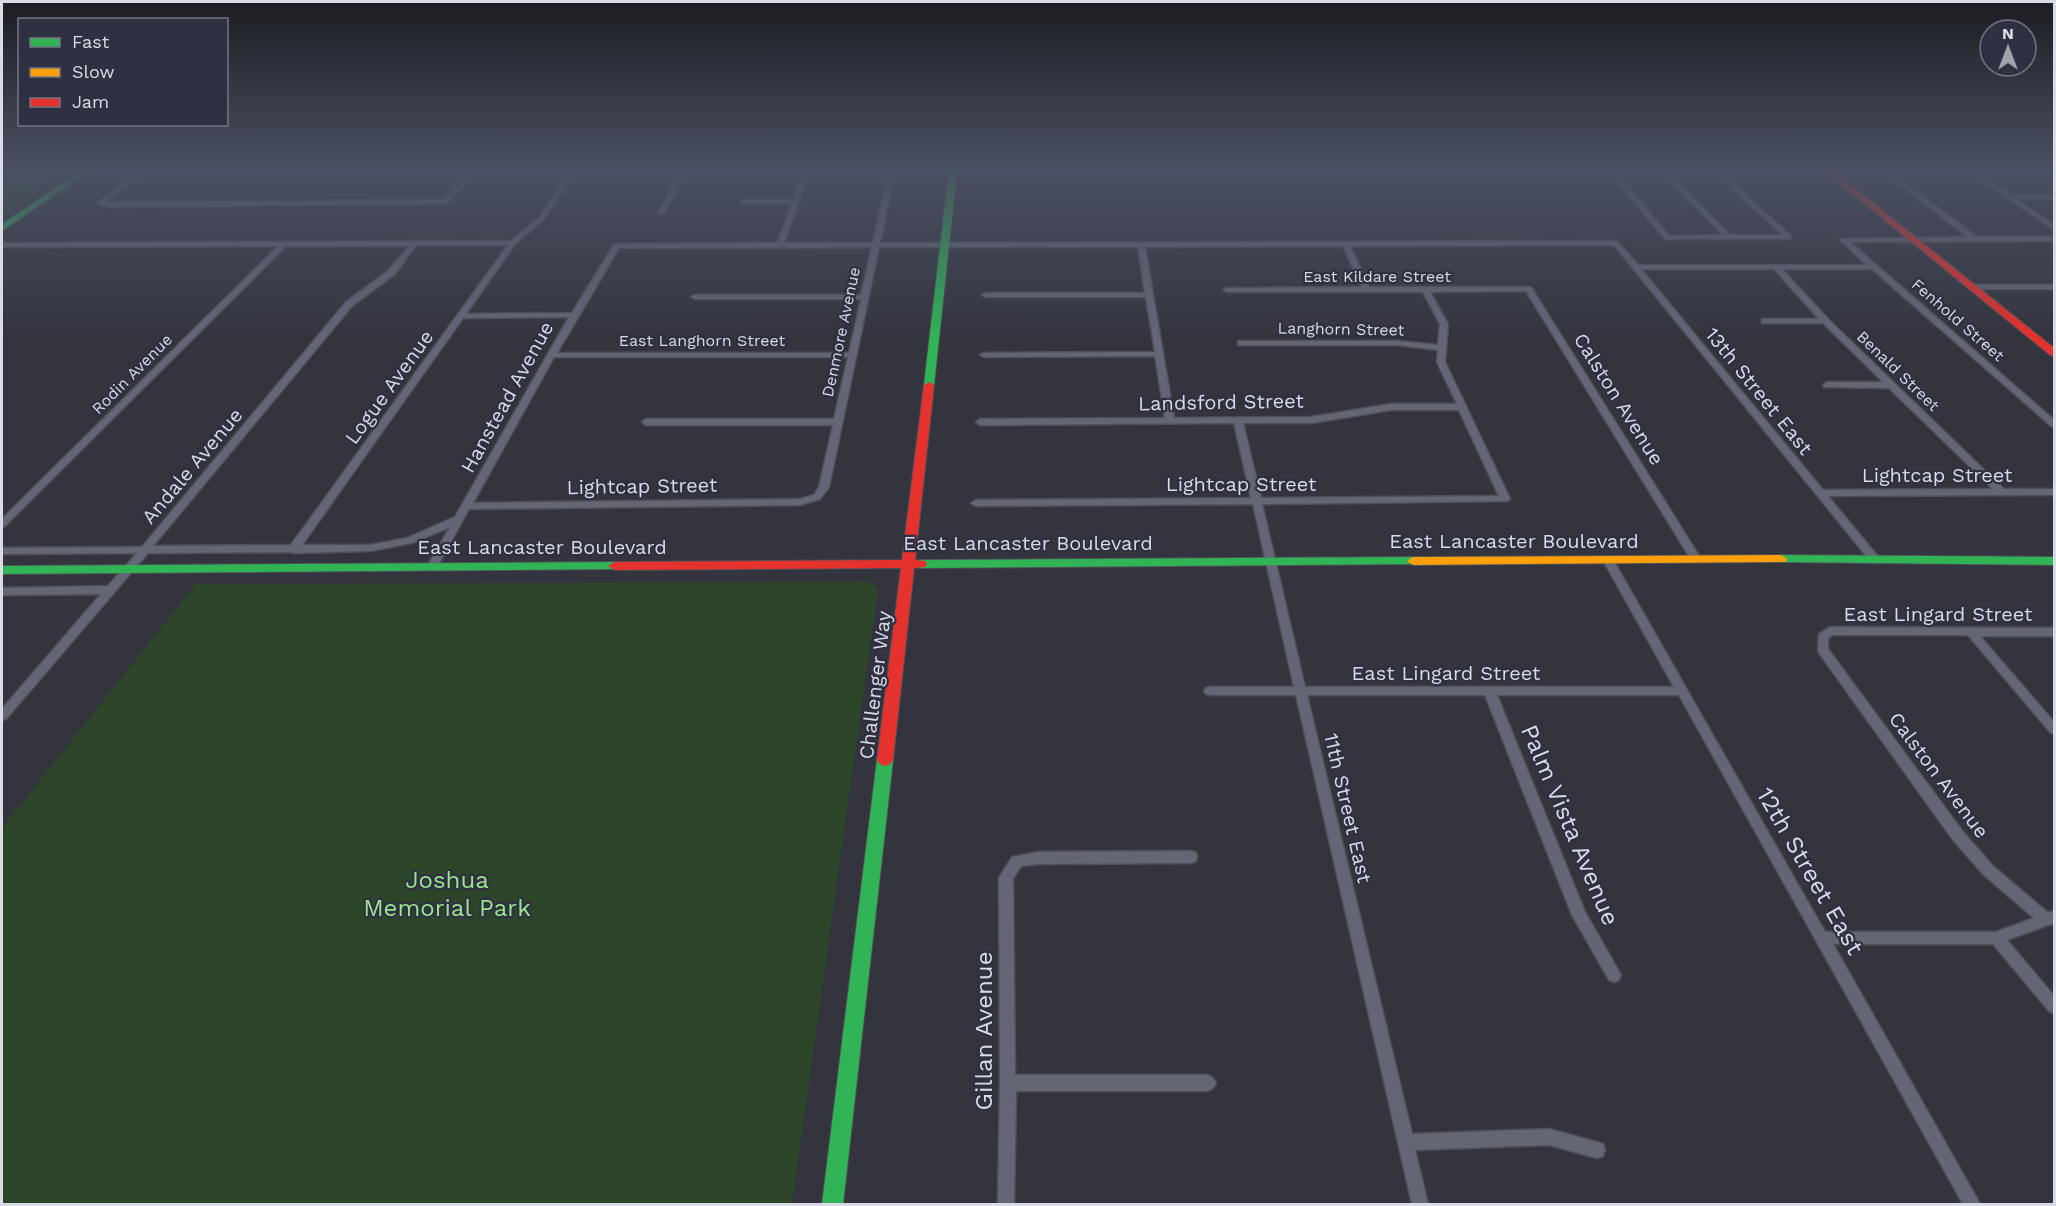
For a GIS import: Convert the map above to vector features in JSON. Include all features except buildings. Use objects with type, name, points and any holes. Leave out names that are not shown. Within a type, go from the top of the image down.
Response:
[{"type":"main road","name":"Challenger Way","points":[[832,1204],[947,226]]},
{"type":"main road","points":[[1897,226],[2055,353]]},
{"type":"main road","name":"East Lancaster Boulevard","points":[[2,570],[1271,561],[2055,561]]},
{"type":"street","name":"Logue Avenue","points":[[292,550],[513,243],[533,226]]},
{"type":"street","points":[[787,226],[780,246],[1345,243],[1366,289]]},
{"type":"street","name":"Denmore Avenue","points":[[817,497],[824,487],[878,226]]},
{"type":"street","points":[[1657,226],[1667,238],[1789,237],[1777,226]]},
{"type":"street","points":[[1718,226],[1730,238]]},
{"type":"street","points":[[1958,226],[1975,239]]},
{"type":"street","points":[[1913,239],[2055,239]]},
{"type":"street","name":"Fenhold Street","points":[[1913,239],[1843,240],[2055,424]]},
{"type":"street","points":[[2,245],[513,243]]},
{"type":"street","name":"13th Street East","points":[[1345,243],[1616,243],[1876,561]]},
{"type":"street","name":"Andale Avenue","points":[[2,716],[128,570],[349,304],[392,272],[414,244]]},
{"type":"street","points":[[1141,244],[1157,354],[1170,421]]},
{"type":"street","name":"Rodin Avenue","points":[[2,524],[283,245]]},
{"type":"street","name":"Hanstead Avenue","points":[[432,567],[574,315],[617,246],[780,246]]},
{"type":"street","points":[[1634,267],[1873,267]]},
{"type":"street","name":"Benald Street","points":[[1776,267],[1825,321],[2002,493]]},
{"type":"street","points":[[1973,287],[2053,289]]},
{"type":"street","points":[[1425,289],[1444,324],[1440,348],[1441,362],[1462,406]]},
{"type":"street","name":"East Kildare Street","points":[[1227,290],[1528,289]]},
{"type":"street","name":"Calston Avenue","points":[[1528,289],[1696,560]]},
{"type":"street","points":[[986,296],[1149,295]]},
{"type":"street","points":[[695,297],[864,297]]},
{"type":"street","points":[[460,316],[574,315]]},
{"type":"street","points":[[1765,321],[1825,321]]},
{"type":"street","name":"Langhorn Street","points":[[1241,344],[1397,343],[1440,348]]},
{"type":"street","points":[[984,355],[1157,354]]},
{"type":"street","name":"East Langhorn Street","points":[[552,355],[852,355]]},
{"type":"street","points":[[1827,385],[1891,385]]},
{"type":"street","name":"Lightcap Street","points":[[976,503],[1506,500],[1462,406]]},
{"type":"street","name":"Landsford Street","points":[[980,422],[1311,420],[1391,407],[1462,406]]},
{"type":"street","name":"11th Street East","points":[[1238,421],[1420,1204]]},
{"type":"street","points":[[646,422],[838,422]]},
{"type":"street","name":"Lightcap Street","points":[[1819,493],[2055,492]]},
{"type":"street","name":"Lightcap Street","points":[[467,506],[800,502],[817,497]]},
{"type":"street","name":"East Lancaster Boulevard","points":[[2,551],[370,548],[409,541],[460,519]]},
{"type":"street","name":"12th Street East","points":[[1608,560],[1972,1204]]},
{"type":"street","points":[[2,591],[110,590]]},
{"type":"street","name":"East Lingard Street","points":[[1823,638],[1830,632],[2055,632]]},
{"type":"street","points":[[1970,632],[2055,729]]},
{"type":"street","name":"Calston Avenue","points":[[1823,638],[1823,650],[1958,836],[1988,870],[2050,918]]},
{"type":"street","name":"Palm Vista Avenue","points":[[1489,690],[1579,915],[1614,975]]},
{"type":"street","name":"East Lingard Street","points":[[1210,691],[1682,691]]},
{"type":"street","name":"Gillan Avenue","points":[[1006,1204],[1008,1083],[1006,878],[1017,861],[1039,858],[1191,857]]},
{"type":"street","points":[[1823,938],[1996,938],[2050,918]]},
{"type":"street","points":[[1996,938],[2055,1006]]},
{"type":"street","points":[[1008,1083],[1208,1083]]},
{"type":"street","points":[[1405,1142],[1549,1137],[1597,1150]]},
{"type":"green space","name":"Joshua Memorial Park","points":[[868,582],[878,588],[792,1204],[2,1204],[2,828],[196,584]]},
{"type":"traffic: fast","points":[[929,385],[947,226]]},
{"type":"traffic: fast","points":[[1781,559],[2054,561]]},
{"type":"traffic: fast","points":[[920,564],[1413,561]]},
{"type":"traffic: fast","points":[[2,570],[615,566]]},
{"type":"traffic: fast","points":[[832,1204],[885,760]]},
{"type":"traffic: slow","points":[[1413,561],[1781,559]]},
{"type":"traffic: jam","points":[[1897,226],[2054,353]]},
{"type":"traffic: jam","points":[[885,760],[929,385]]},
{"type":"traffic: jam","points":[[615,566],[920,564]]}]
